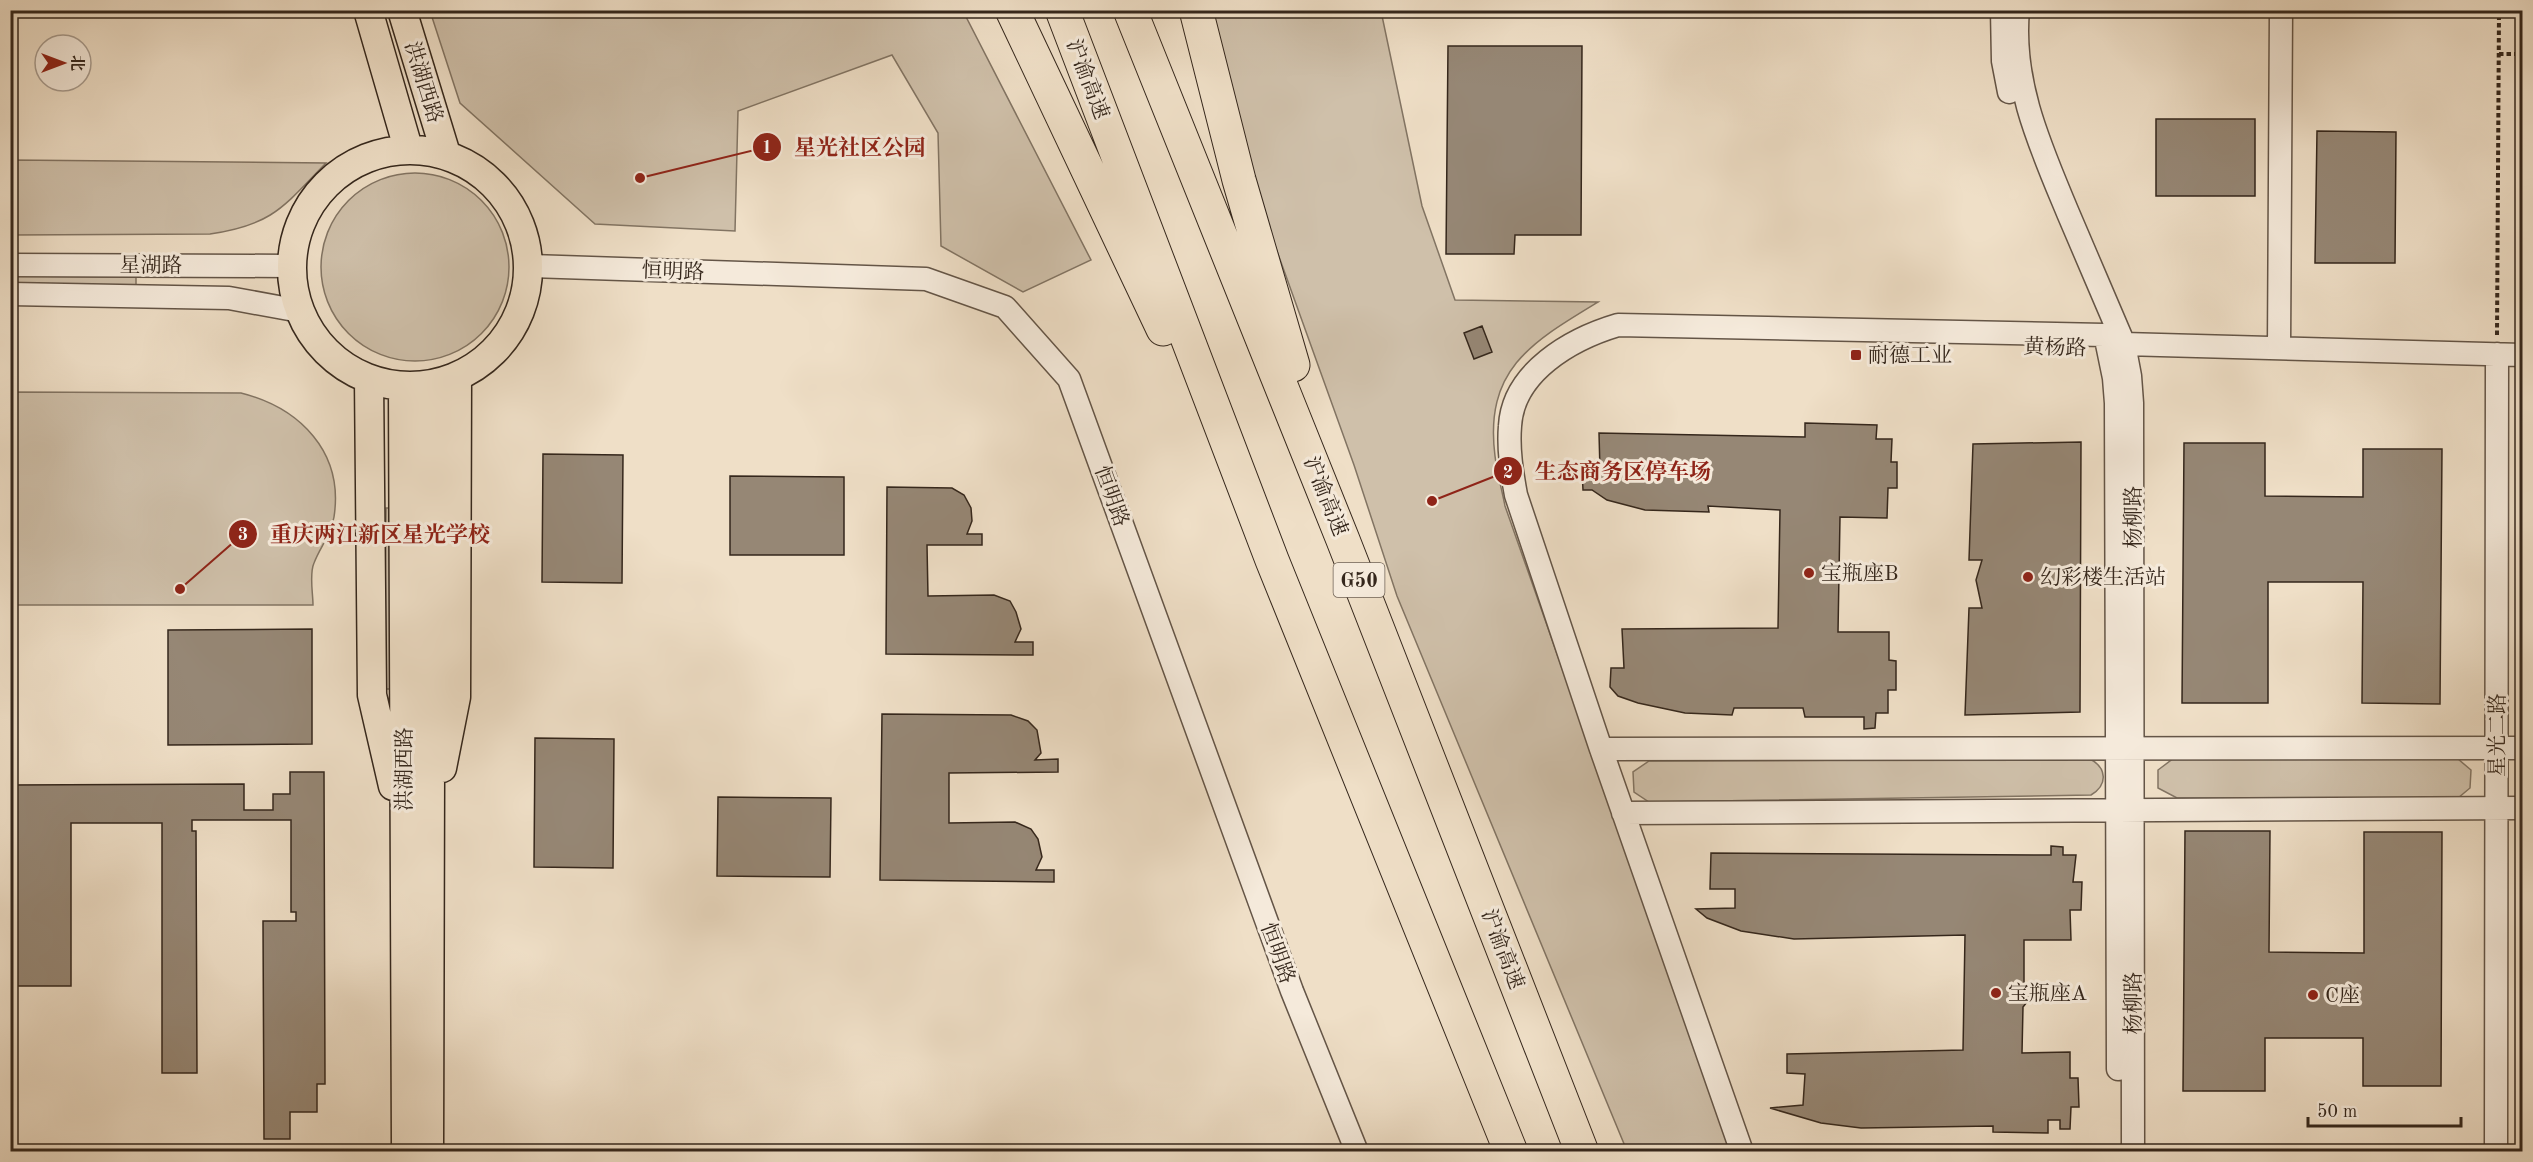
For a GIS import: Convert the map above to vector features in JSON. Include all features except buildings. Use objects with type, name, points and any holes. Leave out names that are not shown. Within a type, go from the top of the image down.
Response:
[{"type":"highway","points":[[1012,10],[1272,560]]},
{"type":"highway","name":"沪渝高速","points":[[1062,10],[1272,560],[1511,1152]]},
{"type":"highway","name":"沪渝高速","points":[[1130,10],[1343,540],[1582,1152]]},
{"type":"highway","points":[[1196,10],[1239,180],[1343,540]]},
{"type":"main road","name":"洪湖西路","points":[[368,10],[408,148]]},
{"type":"main road","name":"洪湖西路","points":[[402,10],[446,154]]},
{"type":"main road","points":[[408,148],[446,154],[480,171],[507,198],[524,233],[531,266],[523,304],[508,334],[486,359],[458,377],[431,387],[403,386],[361,377],[330,357],[308,329],[300,311],[294,295],[291,266],[299,224],[316,194],[341,170],[372,154],[408,148]]},
{"type":"main road","points":[[417,839],[456,697],[458,377]]},
{"type":"main road","points":[[369,379],[372,695],[417,839]]},
{"type":"main road","name":"洪湖西路","points":[[403,386],[429,1152]]},
{"type":"main road","name":"洪湖西路","points":[[406,1152],[431,387]]},
{"type":"street","name":"杨柳路","points":[[2002,10],[2003,62],[2010,101],[2022,138],[2112,342],[2130,376],[2132,403],[2118,1152]]},
{"type":"street","name":"杨柳路","points":[[2018,10],[2019,61],[2025,98],[2035,135],[2112,342]]},
{"type":"street","points":[[2279,348],[2282,10]]},
{"type":"street","name":"星湖路","points":[[10,265],[291,266]]},
{"type":"street","name":"恒明路","points":[[531,266],[926,279],[1005,307],[1069,379],[1292,992],[1357,1152]]},
{"type":"street","points":[[10,294],[229,298],[300,311]]},
{"type":"street","name":"黄杨路","points":[[1601,749],[1516,495],[1510,460],[1510,424],[1519,394],[1537,369],[1562,350],[1586,337],[1624,334],[2112,342],[2523,355]]},
{"type":"street","name":"星光二路","points":[[2496,1152],[2497,354]]},
{"type":"street","points":[[1742,1152],[1601,749],[2523,748]]},
{"type":"street","points":[[1623,813],[2523,808]]},
{"type":"street","name":"杨柳路","points":[[2124,810],[2133,1152]]},
{"type":"path","points":[[2497,354],[2499,10]]},
{"type":"path","points":[[2499,54],[2523,54]]},
{"type":"shaded area","points":[[430,11],[963,11],[1091,260],[1023,292],[941,246],[938,133],[892,55],[738,111],[735,231],[595,224],[460,103]]},
{"type":"shaded area","points":[[1211,11],[1381,11],[1422,206],[1455,300],[1598,302],[1534,345],[1518,361],[1505,380],[1497,401],[1494,426],[1495,456],[1505,506],[1732,1151],[1627,1151],[1397,596],[1354,465],[1273,240],[1246,150]]},
{"type":"shaded area","points":[[11,160],[326,163],[276,211],[249,225],[231,230],[210,234],[11,235]]},
{"type":"shaded area","points":[[424,173],[451,180],[482,200],[502,231],[508,249],[508,285],[502,303],[482,334],[451,354],[433,360],[406,361],[371,350],[355,340],[342,327],[328,303],[322,285],[321,258],[332,223],[342,207],[355,194],[379,180],[397,174]]},
{"type":"shaded area","points":[[11,276],[136,277],[136,288],[11,287]]},
{"type":"shaded area","points":[[11,392],[241,393],[282,410],[313,436],[325,453],[332,472],[335,494],[334,517],[313,567],[311,578],[313,605],[11,605]]},
{"type":"shaded area","points":[[386,508],[394,508],[392,689],[384,689]]},
{"type":"shaded area","points":[[2174,758],[2458,759],[2471,770],[2470,788],[2458,798],[2177,798],[2158,788],[2158,770]]},
{"type":"shaded area","points":[[2090,759],[2100,767],[2103,777],[2103,782],[2097,791],[2091,795],[1649,802],[1634,792],[1633,772],[1649,761]]},
{"type":"place","name":"星光社区公园","points":[[640,178]]},
{"type":"place","name":"耐德工业","points":[[1856,355]]},
{"type":"place","name":"生态商务区停车场","points":[[1432,501]]},
{"type":"place","name":"宝瓶座B","points":[[1809,573]]},
{"type":"place","name":"幻彩楼生活站","points":[[2028,577]]},
{"type":"place","name":"重庆两江新区星光学校","points":[[180,589]]},
{"type":"place","name":"宝瓶座A","points":[[1996,993]]},
{"type":"place","name":"C座","points":[[2313,995]]}]
